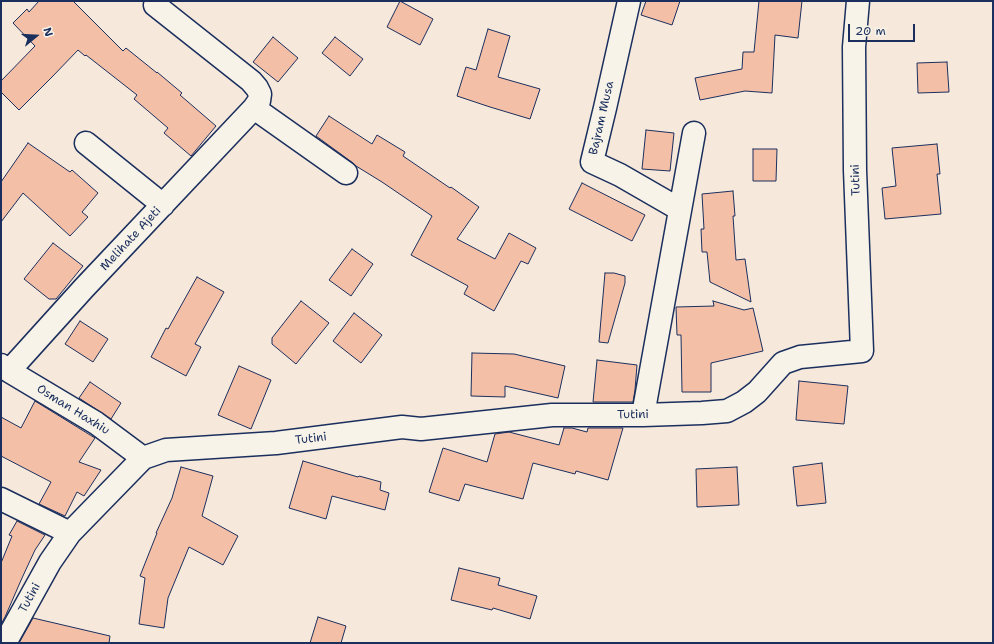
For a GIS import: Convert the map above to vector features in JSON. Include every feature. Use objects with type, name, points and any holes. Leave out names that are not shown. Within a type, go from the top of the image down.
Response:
[{"type":"street","name":"Bajram Musa","points":[[629,1],[613,69],[606,108],[592,162],[679,209]]},
{"type":"street","name":"Tutini","points":[[5,635],[50,562],[70,533],[143,458],[166,450],[276,443],[402,427],[421,429],[552,415],[643,415],[726,411],[744,402],[757,392],[783,363],[800,357],[862,351],[855,162],[854,47],[858,1]]},
{"type":"street","points":[[155,5],[251,81],[260,94],[259,101],[254,108],[346,173]]},
{"type":"street","name":"Melihate Ajeti","points":[[5,368],[84,288],[254,108]]},
{"type":"street","points":[[643,415],[679,209],[694,133]]},
{"type":"street","points":[[86,143],[163,205]]},
{"type":"street","name":"Osman Haxhiu","points":[[5,368],[96,423],[143,458]]},
{"type":"street","points":[[1,499],[70,533]]},
{"type":"building","points":[[39,1],[73,1],[123,51],[126,48],[157,72],[182,93],[180,95],[216,126],[191,156],[164,133],[168,128],[134,99],[137,95],[78,50],[19,110],[1,92],[1,81],[35,46],[13,23],[27,9],[29,12]]},
{"type":"building","points":[[400,1],[433,19],[420,45],[387,27]]},
{"type":"building","points":[[646,1],[680,1],[672,25],[641,15]]},
{"type":"building","points":[[759,1],[802,1],[798,38],[775,35],[772,93],[745,91],[700,100],[695,78],[742,69],[743,52],[754,52]]},
{"type":"building","points":[[488,29],[510,36],[498,77],[540,89],[530,119],[457,96],[466,67],[476,70]]},
{"type":"building","points":[[273,37],[298,58],[278,82],[253,62]]},
{"type":"building","points":[[335,37],[363,59],[350,76],[322,53]]},
{"type":"building","points":[[947,62],[949,92],[918,93],[917,63]]},
{"type":"building","points":[[329,116],[372,144],[377,135],[405,152],[403,156],[479,207],[457,239],[495,259],[509,233],[536,248],[528,264],[521,261],[494,311],[464,294],[468,286],[411,255],[432,216],[356,166],[316,136]]},
{"type":"building","points":[[646,130],[674,133],[670,171],[642,169]]},
{"type":"building","points":[[28,143],[70,172],[72,170],[98,193],[82,212],[88,217],[70,236],[23,193],[1,222],[1,182]]},
{"type":"building","points":[[937,144],[940,174],[937,174],[941,214],[885,219],[882,188],[896,186],[892,148]]},
{"type":"building","points":[[753,149],[777,149],[776,181],[753,181]]},
{"type":"building","points":[[582,183],[645,215],[632,241],[569,209]]},
{"type":"building","points":[[733,191],[736,260],[745,259],[751,302],[710,282],[707,252],[702,252],[701,229],[704,229],[702,194]]},
{"type":"building","points":[[53,243],[83,266],[56,299],[49,299],[24,279]]},
{"type":"building","points":[[352,249],[373,264],[351,296],[329,280]]},
{"type":"building","points":[[605,273],[614,273],[625,276],[625,283],[608,343],[599,342]]},
{"type":"building","points":[[197,277],[224,292],[195,344],[201,347],[186,376],[151,357],[166,328],[168,329]]},
{"type":"building","points":[[301,301],[329,323],[296,364],[272,344],[272,338]]},
{"type":"building","points":[[713,301],[744,310],[753,308],[763,351],[711,363],[711,392],[682,392],[681,335],[677,335],[676,307],[714,306]]},
{"type":"building","points":[[354,313],[382,335],[361,363],[333,341]]},
{"type":"building","points":[[80,321],[108,339],[93,362],[65,344]]},
{"type":"building","points":[[472,353],[514,354],[565,366],[558,398],[505,386],[505,397],[471,396]]},
{"type":"building","points":[[597,360],[637,365],[633,402],[593,402]]},
{"type":"building","points":[[239,366],[271,380],[251,429],[218,415]]},
{"type":"building","points":[[799,381],[848,386],[844,424],[796,420]]},
{"type":"building","points":[[90,382],[121,403],[111,419],[79,398]]},
{"type":"building","points":[[35,401],[95,438],[79,462],[101,470],[84,496],[77,492],[65,516],[39,504],[51,482],[1,456],[1,417],[21,428]]},
{"type":"building","points":[[564,428],[572,428],[587,432],[588,428],[623,428],[608,480],[576,471],[575,474],[533,463],[523,499],[465,484],[459,501],[429,492],[443,448],[487,462],[495,434],[509,432],[559,445]]},
{"type":"building","points":[[303,461],[381,482],[380,490],[389,493],[385,510],[332,496],[326,519],[289,508]]},
{"type":"building","points":[[822,463],[826,503],[797,506],[793,467]]},
{"type":"building","points":[[181,467],[213,476],[202,516],[238,536],[223,565],[189,547],[168,598],[164,628],[139,624],[145,578],[140,576],[156,533],[172,498]]},
{"type":"building","points":[[737,467],[739,505],[697,507],[696,469]]},
{"type":"building","points":[[17,521],[45,535],[35,550],[1,624],[1,563],[12,536],[9,535]]},
{"type":"building","points":[[459,568],[500,578],[498,585],[537,596],[530,619],[493,608],[492,610],[451,600]]},
{"type":"building","points":[[318,617],[346,626],[341,643],[310,643]]},
{"type":"building","points":[[33,618],[110,636],[109,643],[19,643]]}]
